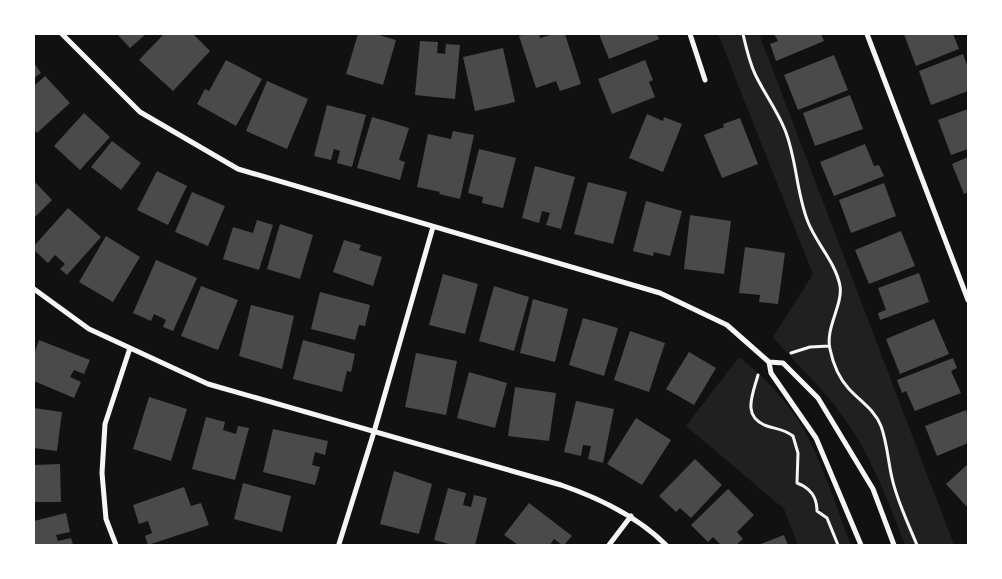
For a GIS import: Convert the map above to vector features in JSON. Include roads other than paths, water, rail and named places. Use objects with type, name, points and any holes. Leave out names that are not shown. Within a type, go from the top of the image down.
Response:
[{"type":"street","points":[[62,34],[140,112],[238,169],[660,293],[726,325],[769,362],[783,363],[818,398],[873,489],[894,545]]},
{"type":"street","points":[[690,34],[705,80]]},
{"type":"street","points":[[867,34],[968,300]]},
{"type":"street","points":[[339,544],[434,227]]},
{"type":"street","points":[[34,289],[90,329],[208,384],[588,494],[631,516],[666,545]]},
{"type":"street","points":[[116,545],[106,519],[102,473],[105,424],[130,348]]},
{"type":"street","points":[[769,362],[771,373],[816,438],[861,545]]},
{"type":"street","points":[[609,545],[631,516]]}]
